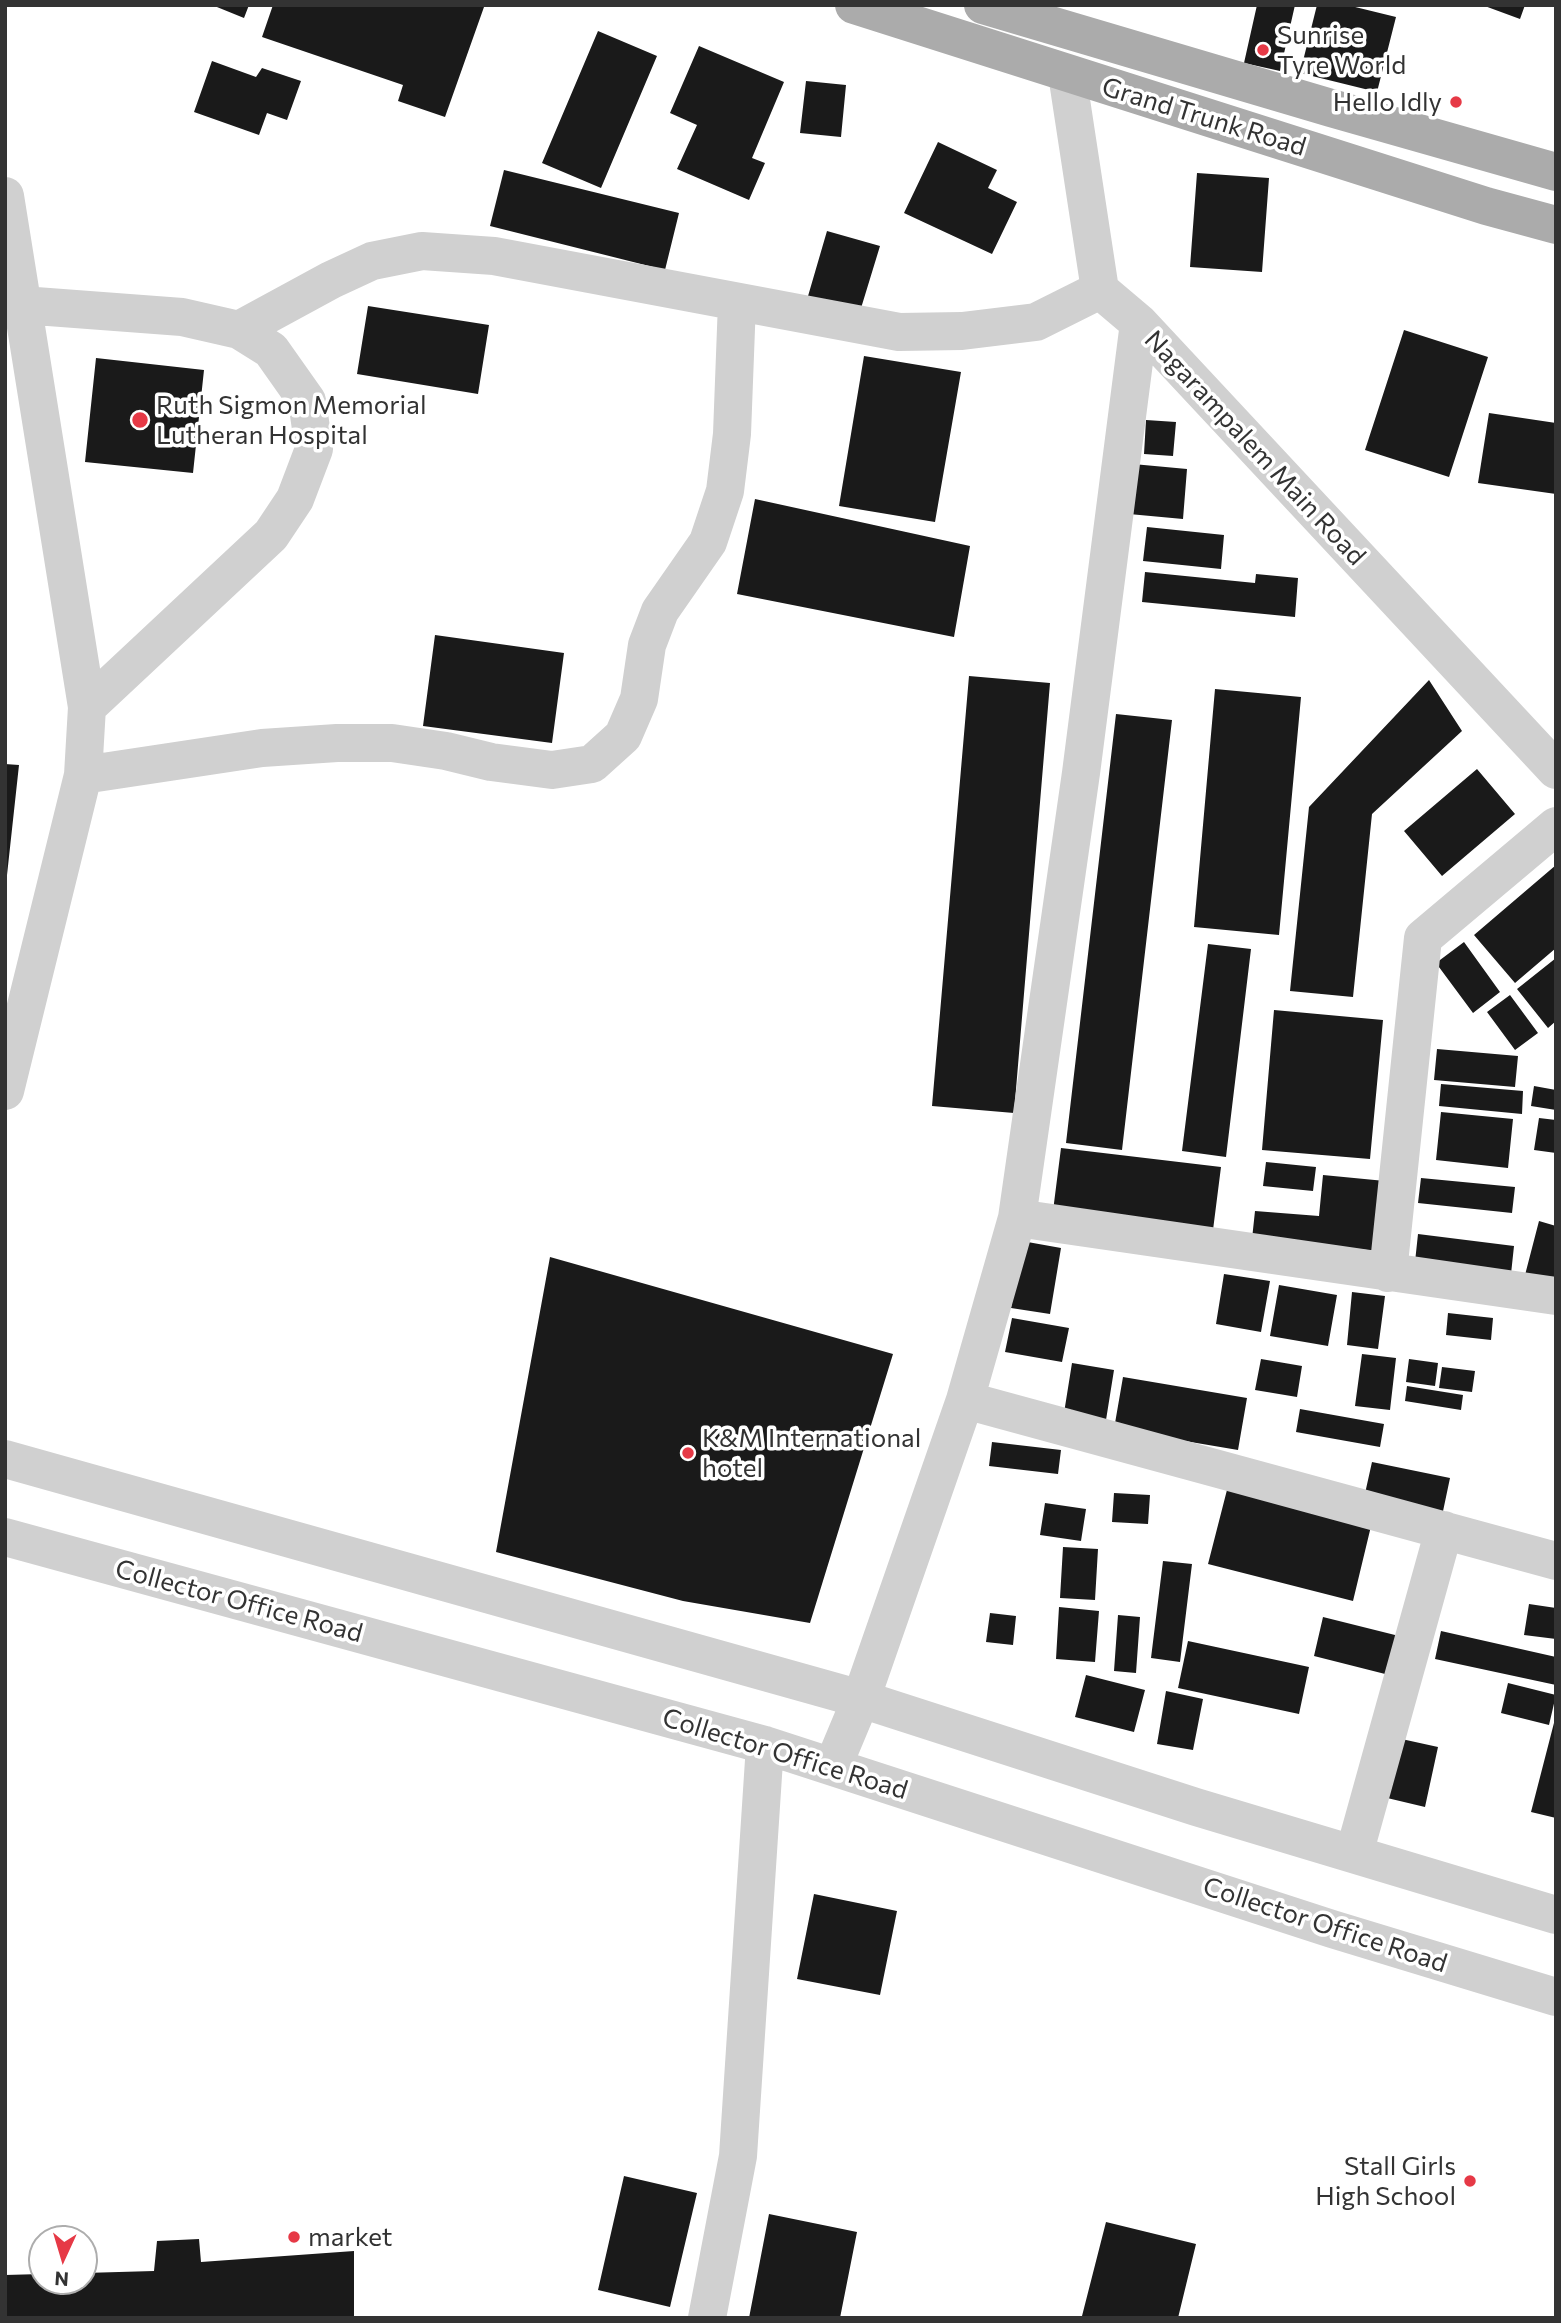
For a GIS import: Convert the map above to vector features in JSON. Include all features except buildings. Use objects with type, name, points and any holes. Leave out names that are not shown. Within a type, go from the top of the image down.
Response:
[{"type":"main road","name":"Grand Trunk Road","points":[[854,5],[1067,74],[1556,225]]},
{"type":"main road","name":"Grand Trunk Road","points":[[999,8],[1331,108],[1556,172]]},
{"type":"street","points":[[239,330],[331,279],[372,261],[422,251],[494,256],[899,332],[962,331],[1036,322],[1100,289],[1067,74]]},
{"type":"street","points":[[5,196],[87,707],[83,775],[5,1091]]},
{"type":"street","name":"Nagarampalem Main Road","points":[[1100,289],[1139,323],[1556,770]]},
{"type":"street","points":[[83,775],[262,748],[337,743],[392,743],[446,751],[491,762],[552,770],[592,764],[623,736],[639,699],[647,645],[660,611],[708,542],[725,491],[732,434],[737,302]]},
{"type":"street","points":[[22,305],[182,317],[239,330],[271,350],[307,401],[314,449],[295,499],[271,535],[87,707]]},
{"type":"street","points":[[833,1766],[861,1699],[965,1400],[1017,1218],[1081,773],[1139,323]]},
{"type":"street","points":[[1388,1273],[1423,938],[1556,826]]},
{"type":"street","points":[[1017,1218],[1556,1296]]},
{"type":"street","points":[[965,1400],[1556,1562]]},
{"type":"street","points":[[5,1459],[861,1699],[1196,1807],[1556,1915]]},
{"type":"street","points":[[1354,1854],[1444,1531]]},
{"type":"street","name":"Collector Office Road","points":[[5,1537],[765,1745],[1319,1924],[1556,1997]]},
{"type":"street","points":[[707,2318],[738,2156],[765,1745]]},
{"type":"place","name":"Sunrise Tyre World","points":[[1263,50]]},
{"type":"place","name":"Hello Idly","points":[[1456,102]]},
{"type":"place","name":"Ruth Sigmon Memorial Lutheran Hospital","points":[[140,420]]},
{"type":"place","name":"K&M International hotel","points":[[688,1453]]},
{"type":"place","name":"Stall Girls High School","points":[[1470,2181]]},
{"type":"place","name":"market","points":[[294,2237]]}]
